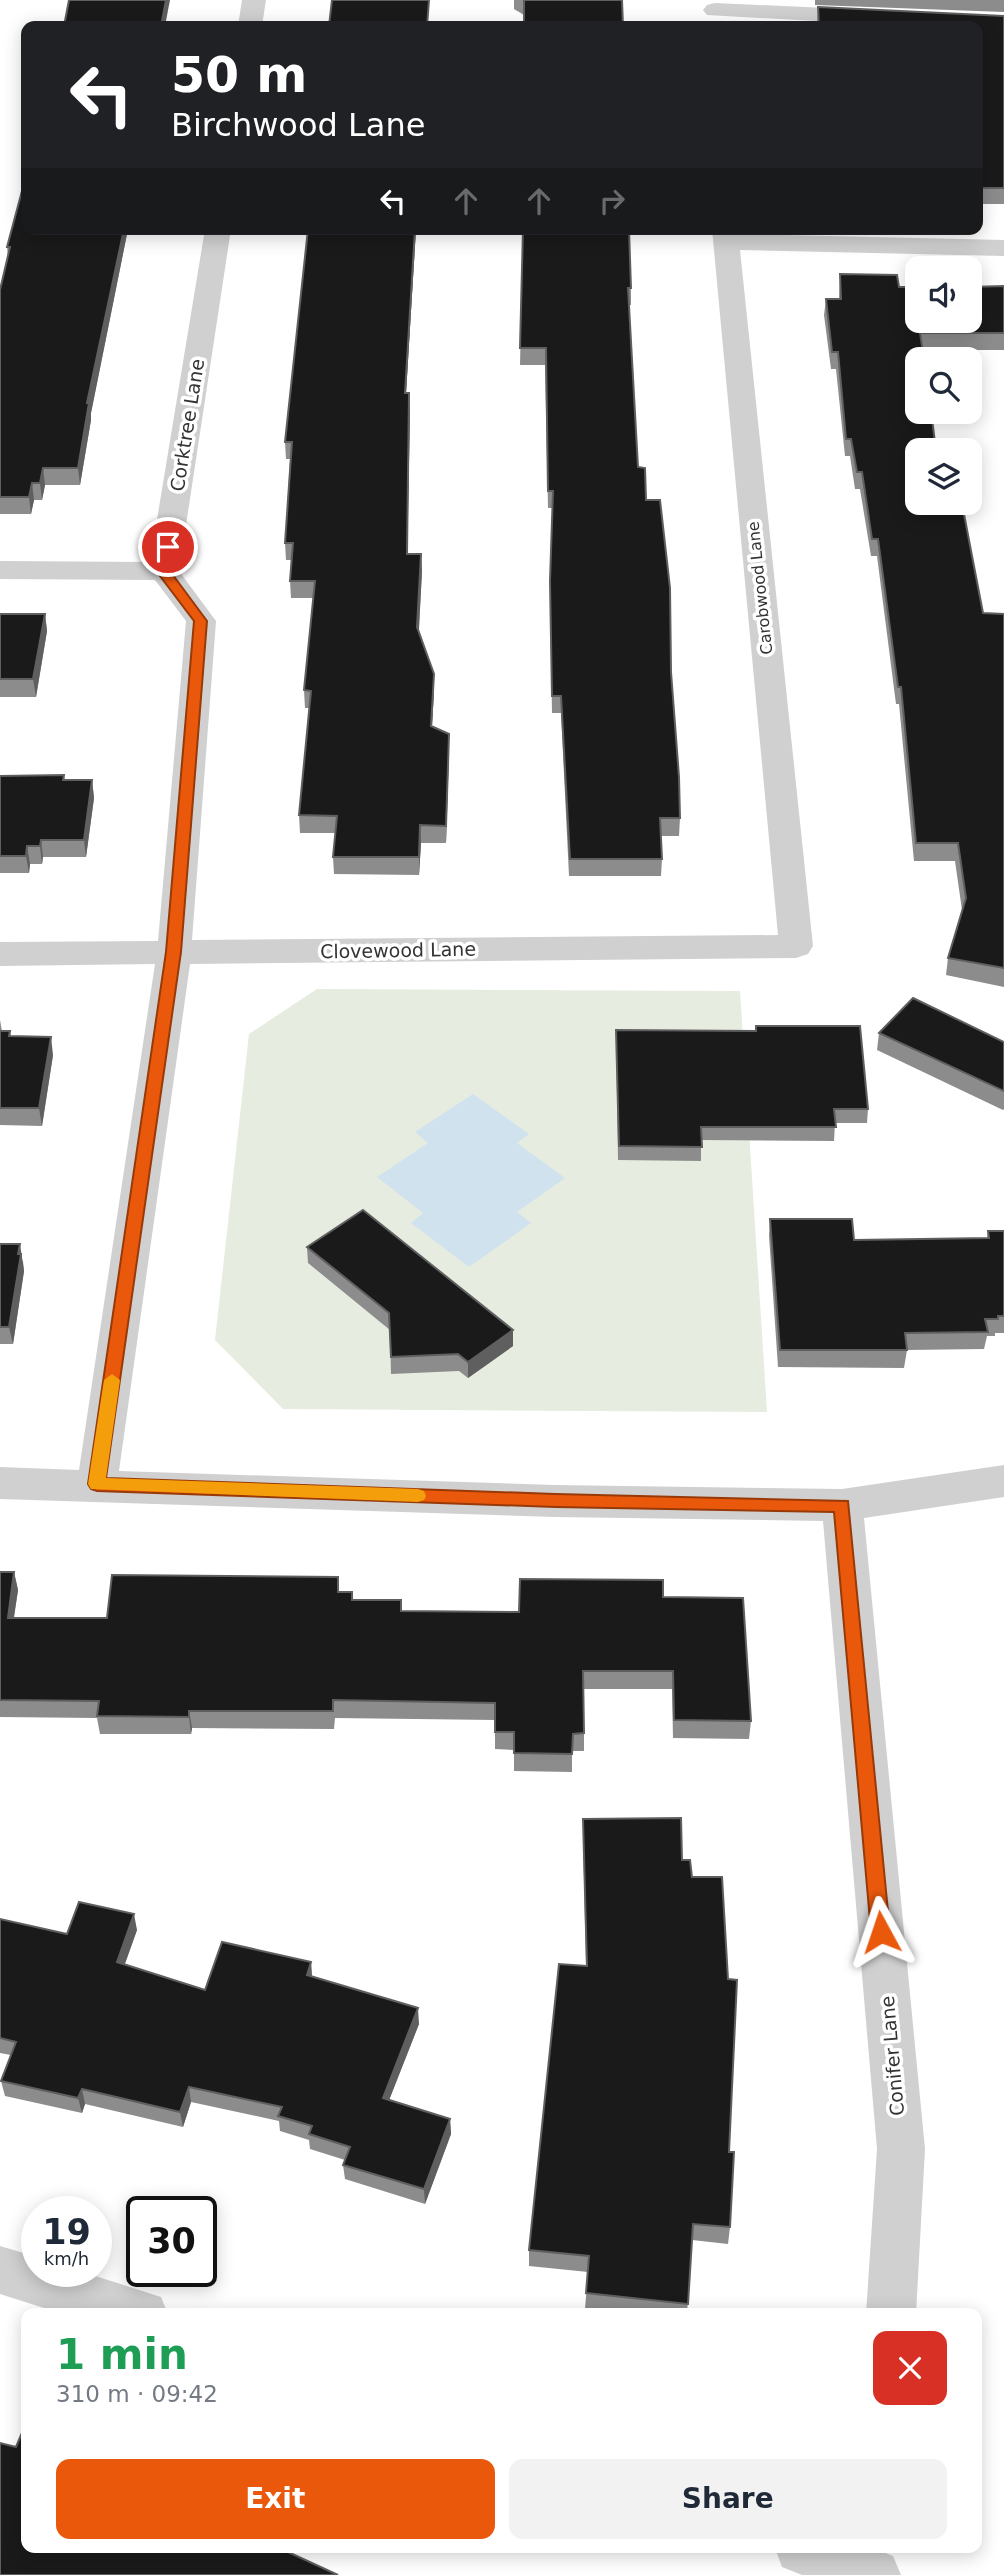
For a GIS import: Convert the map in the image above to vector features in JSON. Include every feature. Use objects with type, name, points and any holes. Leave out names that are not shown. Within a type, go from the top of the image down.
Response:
[{"type":"street","points":[[251,21],[254,0]]},
{"type":"street","points":[[716,12],[895,18]]},
{"type":"street","name":"Corktree Lane","points":[[164,572],[217,235]]},
{"type":"street","points":[[725,236],[1004,248]]},
{"type":"street","name":"Carobwood Lane","points":[[725,236],[796,946]]},
{"type":"street","points":[[0,570],[164,572],[201,621],[174,952],[97,1484]]},
{"type":"street","name":"Clovewood Lane","points":[[0,954],[796,946]]},
{"type":"street","points":[[0,1483],[97,1484],[555,1501],[842,1506],[1004,1480]]},
{"type":"street","name":"Conifer Lane","points":[[842,1506],[901,2149],[891,2308]]},
{"type":"street","points":[[0,2270],[124,2308]]},
{"type":"street","points":[[815,2553],[875,2575],[877,2553]]},
{"type":"shaded area","points":[[317,989],[740,991],[767,1412],[283,1409],[215,1340],[249,1034]]},
{"type":"water","points":[[473,1094],[529,1134],[517,1143],[565,1178],[517,1212],[531,1223],[469,1267],[411,1223],[423,1213],[377,1177],[428,1143],[415,1132]]},
{"type":"building","points":[[69,0],[166,0],[162,21],[65,21]]},
{"type":"building","points":[[332,0],[429,0],[427,21],[330,21]]},
{"type":"building","points":[[524,0],[622,0],[623,21],[524,21]]},
{"type":"building","points":[[818,7],[1004,16],[1004,188],[983,188],[983,21],[819,21]]},
{"type":"building","points":[[21,195],[21,235],[123,235],[87,403],[78,468],[43,468],[40,483],[32,483],[29,497],[0,497],[0,290],[10,247],[7,247]]},
{"type":"building","points":[[307,235],[415,235],[405,393],[409,393],[407,554],[421,554],[417,627],[434,674],[431,726],[449,734],[446,826],[420,825],[419,857],[333,857],[337,816],[299,815],[311,691],[304,690],[315,581],[290,581],[293,543],[285,543],[292,442],[285,442]]},
{"type":"building","points":[[523,235],[629,235],[631,288],[628,288],[638,467],[645,468],[646,500],[660,500],[670,588],[671,672],[680,818],[660,818],[662,859],[570,859],[561,696],[552,696],[550,581],[553,491],[548,491],[546,348],[520,348]]},
{"type":"building","points":[[840,274],[897,275],[899,287],[905,287],[905,333],[920,333],[922,347],[905,347],[905,424],[933,424],[934,438],[905,438],[905,515],[964,515],[983,613],[1004,614],[1004,968],[948,958],[966,898],[958,843],[916,843],[901,687],[898,687],[878,539],[872,539],[862,472],[857,472],[851,439],[846,439],[838,352],[832,352],[826,299],[841,299]]},
{"type":"building","points":[[1004,286],[1004,333],[982,333],[982,287]]},
{"type":"building","points":[[0,614],[45,614],[33,679],[0,679]]},
{"type":"building","points":[[64,775],[63,780],[92,780],[84,840],[41,840],[40,846],[27,846],[26,856],[0,856],[0,776]]},
{"type":"building","points":[[913,998],[1004,1042],[1004,1091],[879,1033]]},
{"type":"building","points":[[756,1026],[860,1026],[868,1109],[834,1109],[836,1127],[701,1127],[702,1147],[619,1146],[616,1030],[756,1031]]},
{"type":"building","points":[[0,1031],[10,1031],[9,1036],[51,1037],[39,1108],[0,1108]]},
{"type":"building","points":[[363,1210],[513,1330],[468,1362],[458,1354],[391,1357],[389,1313],[307,1247]]},
{"type":"building","points":[[770,1219],[852,1219],[854,1240],[989,1238],[988,1231],[1004,1231],[1004,1316],[985,1319],[988,1332],[905,1333],[907,1350],[780,1350]]},
{"type":"building","points":[[0,1244],[20,1244],[18,1254],[21,1254],[9,1327],[0,1327]]},
{"type":"building","points":[[0,1572],[14,1572],[8,1618],[107,1618],[112,1575],[338,1577],[338,1592],[352,1592],[352,1600],[401,1600],[401,1611],[519,1612],[520,1579],[663,1580],[663,1597],[743,1598],[751,1721],[674,1720],[673,1671],[583,1671],[584,1733],[573,1734],[572,1754],[514,1753],[514,1732],[495,1732],[495,1703],[333,1700],[333,1711],[189,1711],[189,1717],[97,1716],[99,1701],[0,1700]]},
{"type":"building","points":[[681,1818],[682,1860],[690,1860],[692,1877],[722,1877],[728,1979],[737,1980],[729,2152],[734,2152],[730,2227],[693,2224],[688,2304],[586,2293],[589,2256],[529,2250],[559,1964],[587,1966],[583,1819]]},
{"type":"building","points":[[79,1902],[134,1914],[117,1962],[205,1990],[222,1942],[311,1962],[307,1975],[418,2008],[383,2098],[450,2119],[424,2189],[343,2165],[350,2147],[309,2134],[312,2126],[278,2116],[282,2107],[189,2087],[180,2112],[82,2089],[78,2098],[1,2081],[16,2042],[0,2038],[0,1919],[67,1934]]},
{"type":"building","points":[[21,2435],[21,2553],[290,2553],[338,2575],[0,2575],[0,2443],[16,2447]]},
{"type":"slow traffic","points":[[112,1380],[97,1484],[418,1496]]},
{"type":"route","points":[[168,547],[164,572],[201,621],[174,952],[97,1484],[555,1501],[842,1506],[881,1932]]}]
